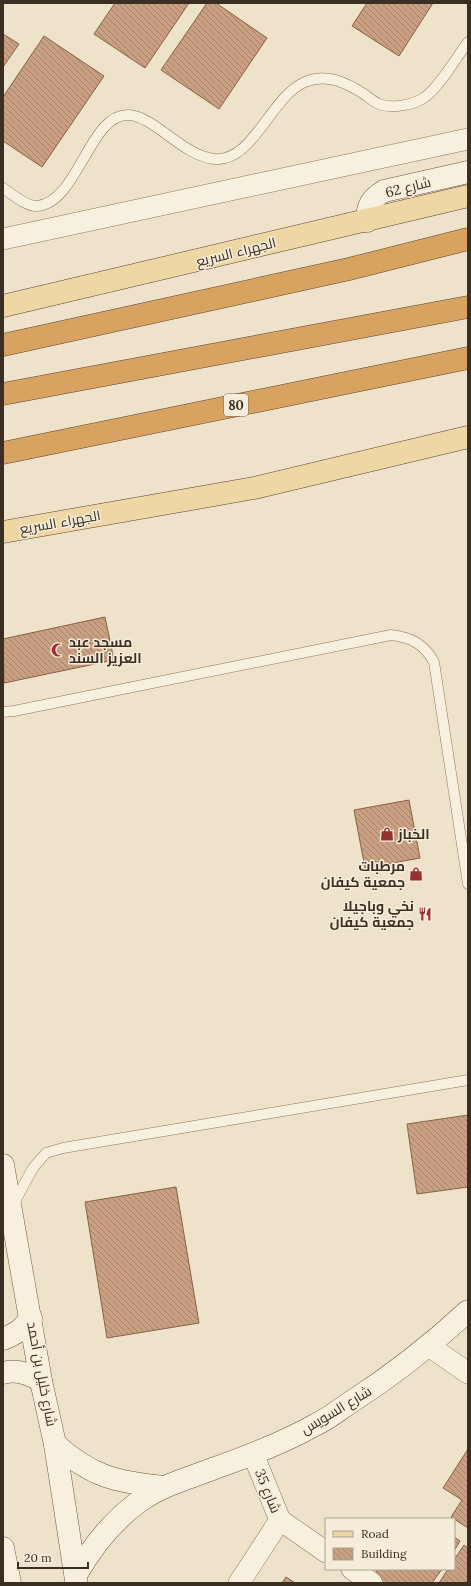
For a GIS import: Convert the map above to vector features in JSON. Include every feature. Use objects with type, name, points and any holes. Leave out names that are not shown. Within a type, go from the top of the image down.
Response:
[{"type":"highway","points":[[3,344],[349,269],[468,239]]},
{"type":"highway","points":[[3,394],[468,307]]},
{"type":"highway","name":"80","points":[[3,452],[468,358]]},
{"type":"main road","name":"الجهراء السريع","points":[[3,306],[468,196]]},
{"type":"main road","name":"الجهراء السريع","points":[[3,532],[254,488],[468,437]]},
{"type":"street","points":[[3,239],[468,139]]},
{"type":"street","name":"شارع 62","points":[[367,221],[369,204],[376,196],[384,191],[468,172]]},
{"type":"street","name":"شارع خليل بن أحمد","points":[[3,1165],[42,1381],[55,1444],[76,1579]]},
{"type":"street","name":"شارع السويس","points":[[76,1579],[88,1553],[104,1533],[122,1515],[142,1500],[164,1487],[253,1454],[316,1425],[384,1380],[429,1346],[468,1311]]},
{"type":"street","points":[[3,1339],[13,1335],[23,1328],[31,1318]]},
{"type":"street","points":[[429,1346],[468,1373]]},
{"type":"street","points":[[3,1373],[18,1372],[31,1375],[42,1381]]},
{"type":"street","name":"شارع السويس","points":[[55,1444],[86,1468],[104,1477],[123,1482],[164,1487]]},
{"type":"street","name":"شارع 35","points":[[253,1454],[280,1520],[325,1551]]},
{"type":"street","points":[[239,1583],[280,1520]]},
{"type":"street","points":[[3,1548],[10,1583]]},
{"type":"street","points":[[353,1570],[372,1583]]},
{"type":"lane","points":[[3,188],[36,207],[46,204],[67,185],[106,123],[118,116],[129,115],[142,119],[182,146],[214,158],[228,158],[244,147],[289,91],[304,82],[319,78],[332,79],[349,84],[379,104],[394,106],[412,104],[425,98],[468,42]]},
{"type":"lane","points":[[3,712],[391,635],[412,639],[421,645],[434,662],[468,884]]},
{"type":"lane","points":[[11,1209],[33,1168],[46,1153],[62,1148],[468,1080]]},
{"type":"building","points":[[115,3],[189,3],[145,68],[94,34]]},
{"type":"building","points":[[207,3],[216,3],[267,38],[219,109],[161,70]]},
{"type":"building","points":[[367,3],[433,3],[399,56],[352,26]]},
{"type":"building","points":[[3,34],[19,44],[3,67]]},
{"type":"building","points":[[44,36],[104,76],[42,167],[3,141],[3,97]]},
{"type":"building","name":"مسجد عبد العزيز السند","points":[[105,617],[114,660],[4,683],[3,639]]},
{"type":"building","name":"الخباز","points":[[409,800],[420,858],[365,868],[354,810]]},
{"type":"building","points":[[468,1115],[468,1187],[417,1194],[407,1124]]},
{"type":"building","points":[[176,1187],[199,1323],[107,1338],[85,1202]]},
{"type":"building","points":[[468,1449],[468,1528],[455,1520],[455,1518],[451,1517],[462,1500],[443,1488]]},
{"type":"building","points":[[455,1538],[460,1541],[455,1549]]},
{"type":"building","points":[[464,1545],[468,1548],[468,1583],[439,1583],[447,1570],[455,1570],[455,1558]]},
{"type":"building","points":[[377,1570],[441,1570],[432,1583],[380,1583],[372,1578]]},
{"type":"building","points":[[286,1577],[295,1583],[282,1583]]},
{"type":"place","name":"مسجد عبد العزيز السند","points":[[58,650]]},
{"type":"place","name":"الخباز","points":[[387,834]]},
{"type":"place","name":"مرطبات جمعية كيفان","points":[[416,874]]},
{"type":"place","name":"نخي وباجيلا جمعية كيفان","points":[[425,914]]}]
